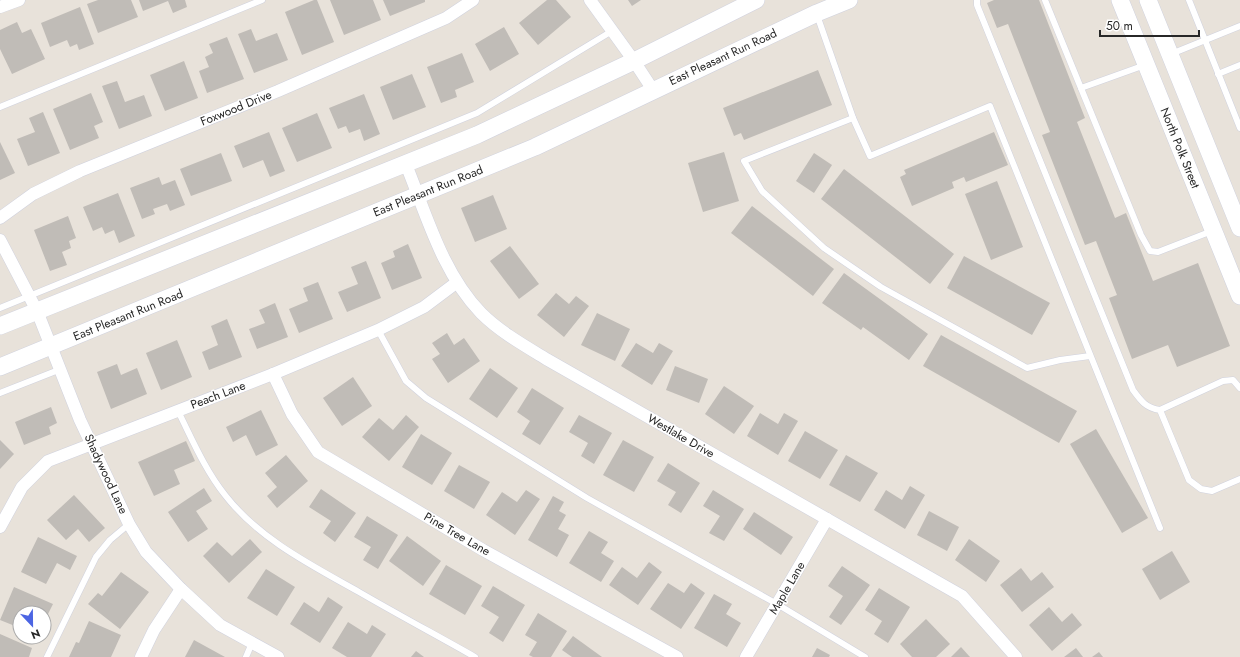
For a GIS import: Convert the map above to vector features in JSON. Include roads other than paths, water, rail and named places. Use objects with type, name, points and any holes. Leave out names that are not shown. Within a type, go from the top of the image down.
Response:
[{"type":"main road","points":[[0,326],[405,162],[477,135],[634,61],[756,0]]},
{"type":"main road","name":"East Pleasant Run Road","points":[[0,368],[535,147],[653,90],[814,6],[849,0]]},
{"type":"main road","name":"North Polk Street","points":[[1120,0],[1240,296]]},
{"type":"main road","name":"North Polk Street","points":[[1148,0],[1239,222]]},
{"type":"main road","points":[[1146,64],[1169,54]]},
{"type":"street","points":[[0,7],[18,0]]},
{"type":"street","name":"Foxwood Drive","points":[[0,218],[33,194],[80,172],[278,91],[446,18],[473,0]]},
{"type":"street","points":[[590,0],[653,90]]},
{"type":"street","name":"Westlake Drive","points":[[405,162],[456,283],[481,312],[498,328],[542,356],[962,596],[1016,657]]},
{"type":"street","name":"Shadywood Lane","points":[[0,240],[37,311],[80,420],[129,524],[146,552],[181,589],[220,625],[278,657]]},
{"type":"street","name":"Peach Lane","points":[[0,527],[22,487],[48,461],[273,374],[378,330],[424,307],[456,283]]},
{"type":"street","name":"Pine Tree Lane","points":[[273,374],[292,414],[318,452],[483,550],[677,657]]},
{"type":"street","name":"Maple Lane","points":[[746,657],[827,519]]},
{"type":"street","points":[[141,657],[154,630],[181,589]]},
{"type":"lane","points":[[0,107],[262,0]]},
{"type":"lane","points":[[977,0],[977,5],[1133,390],[1141,402],[1151,408],[1160,410],[1223,381],[1233,380],[1240,388]]},
{"type":"lane","points":[[1045,0],[1141,235],[1150,251],[1158,252],[1214,231]]},
{"type":"lane","points":[[1189,0],[1240,128]]},
{"type":"lane","points":[[814,6],[853,118],[870,156],[990,106],[1160,528]]},
{"type":"lane","points":[[1169,54],[1240,26]]},
{"type":"lane","points":[[0,308],[477,113],[612,31]]},
{"type":"lane","points":[[1081,88],[1146,64]]},
{"type":"lane","points":[[1218,74],[1240,65]]},
{"type":"lane","points":[[853,118],[744,161],[762,191],[779,207],[824,248],[881,287],[1027,368],[1060,360],[1090,356]]},
{"type":"lane","points":[[378,330],[406,381],[426,398],[587,498],[777,604],[865,657]]},
{"type":"lane","points":[[0,393],[61,369]]},
{"type":"lane","points":[[178,410],[209,470],[224,495],[246,518],[276,543],[316,568],[475,657]]},
{"type":"lane","points":[[1160,410],[1190,480],[1200,489],[1212,491],[1240,479]]},
{"type":"lane","points":[[47,657],[96,557],[110,540],[129,524]]},
{"type":"lane","points":[[246,657],[252,643]]}]
